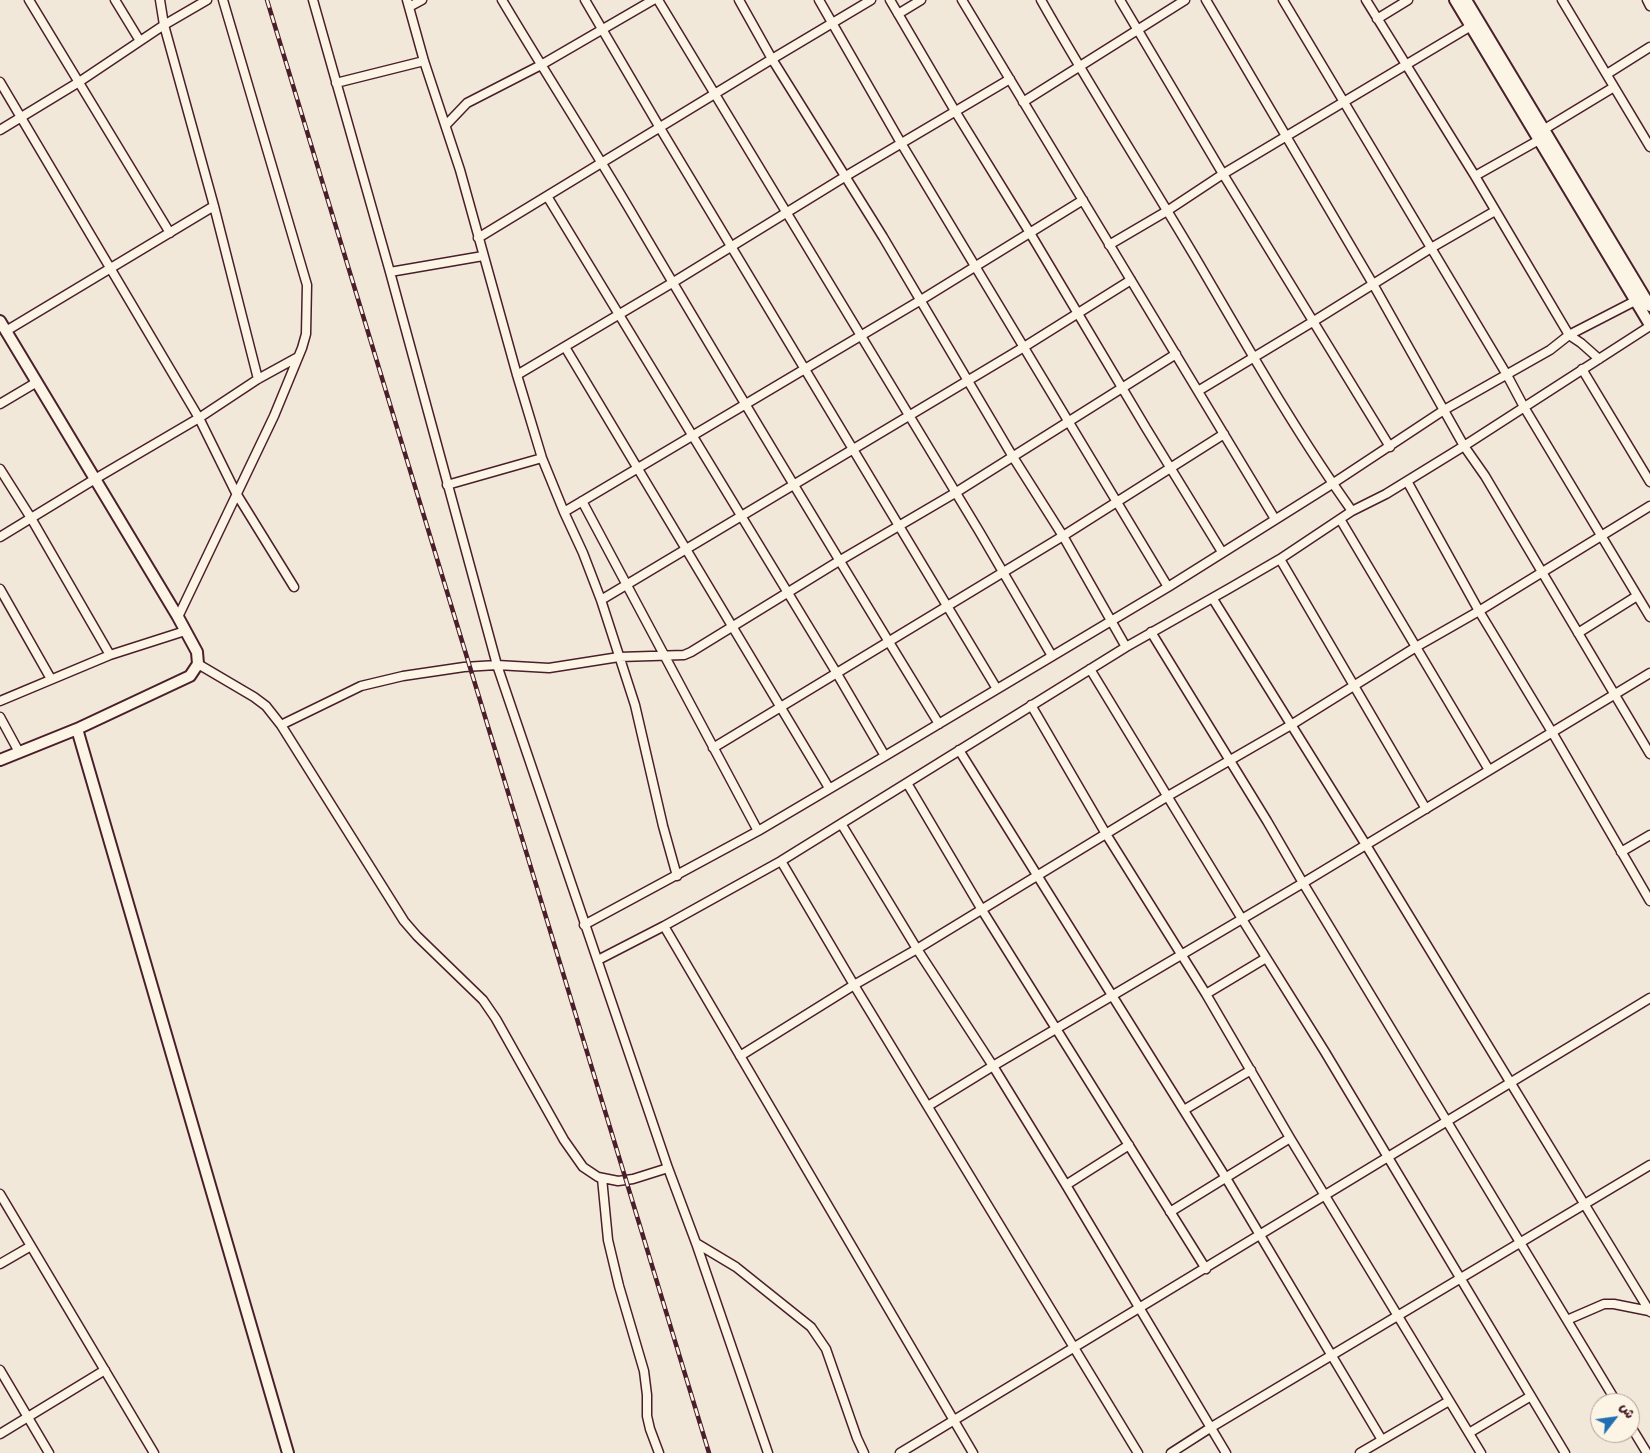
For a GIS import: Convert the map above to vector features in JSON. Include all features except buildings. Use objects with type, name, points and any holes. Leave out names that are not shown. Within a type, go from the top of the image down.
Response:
[{"type":"street","points":[[29,0],[170,233]]},
{"type":"street","points":[[115,0],[140,41]]},
{"type":"street","points":[[160,0],[164,25],[214,206],[258,379]]},
{"type":"street","points":[[0,130],[78,82],[164,25],[207,0]]},
{"type":"street","points":[[178,617],[274,416],[306,334],[307,285],[223,0]]},
{"type":"street","points":[[313,0],[390,272],[497,665],[584,925],[598,960],[668,1168],[696,1242],[768,1453]]},
{"type":"street","points":[[422,0],[408,4],[424,61],[460,170],[542,458],[601,600],[635,706],[663,826],[677,876]]},
{"type":"street","points":[[502,0],[938,724]]},
{"type":"street","points":[[585,0],[997,689]]},
{"type":"street","points":[[446,125],[467,103],[541,65],[653,0]]},
{"type":"street","points":[[658,0],[1052,656]]},
{"type":"street","points":[[739,0],[772,59],[846,176],[1013,458],[1063,536],[1126,647]]},
{"type":"street","points":[[819,0],[901,143],[1168,587]]},
{"type":"street","points":[[478,238],[871,0]]},
{"type":"street","points":[[890,0],[955,111],[1222,552]]},
{"type":"street","points":[[898,14],[921,0]]},
{"type":"street","points":[[962,0],[1275,519]]},
{"type":"street","points":[[1041,0],[1254,357],[1332,484],[1352,511]]},
{"type":"street","points":[[1120,0],[1223,174],[1390,447]]},
{"type":"street","points":[[1023,102],[1185,0]]},
{"type":"street","points":[[1206,0],[1373,284],[1464,446],[1485,476],[1543,572],[1650,754]]},
{"type":"street","points":[[1283,0],[1650,617]]},
{"type":"street","points":[[1366,0],[1475,176],[1569,335],[1599,359]]},
{"type":"street","points":[[1377,19],[1408,0]]},
{"type":"street","points":[[1455,0],[1539,140],[1650,306]]},
{"type":"street","points":[[598,960],[664,926],[842,825],[1126,647],[1212,599],[1352,511],[1408,481],[1650,326],[1643,296],[1466,0]]},
{"type":"street","points":[[1562,0],[1650,147]]},
{"type":"street","points":[[1647,0],[1650,6]]},
{"type":"street","points":[[1109,245],[1167,211],[1223,174],[1471,26]]},
{"type":"street","points":[[1607,74],[1650,47]]},
{"type":"street","points":[[336,83],[424,61]]},
{"type":"street","points":[[517,375],[1010,79]]},
{"type":"street","points":[[0,82],[199,418],[236,493],[294,588]]},
{"type":"street","points":[[1543,130],[1614,87]]},
{"type":"street","points":[[1475,176],[1539,140]]},
{"type":"street","points":[[547,196],[885,756]]},
{"type":"street","points":[[564,512],[806,369],[1083,200]]},
{"type":"street","points":[[6,331],[214,206]]},
{"type":"street","points":[[1198,391],[1431,248],[1495,211]]},
{"type":"street","points":[[390,272],[483,256]]},
{"type":"street","points":[[601,600],[1024,347],[1131,280]]},
{"type":"street","points":[[584,925],[758,831],[885,756],[1168,587],[1390,447],[1444,410],[1550,350],[1569,335],[1643,296]]},
{"type":"street","points":[[0,321],[178,617],[196,652],[198,664],[190,676],[78,729],[0,760]]},
{"type":"street","points":[[565,347],[829,788]]},
{"type":"street","points":[[281,725],[361,686],[380,680],[464,667],[497,665],[549,668],[619,657],[684,655],[1013,458],[1176,354]]},
{"type":"street","points":[[0,538],[94,478],[199,418],[258,379],[298,357]]},
{"type":"street","points":[[1582,370],[1650,482]]},
{"type":"street","points":[[0,404],[37,382]]},
{"type":"street","points":[[713,748],[1063,536],[1224,434]]},
{"type":"street","points":[[447,485],[542,458]]},
{"type":"street","points":[[0,469],[31,518],[110,655]]},
{"type":"street","points":[[1408,481],[1479,611],[1552,732],[1650,902]]},
{"type":"street","points":[[582,502],[758,831]]},
{"type":"street","points":[[740,1056],[854,985],[982,910],[1168,796],[1290,725],[1650,506]]},
{"type":"street","points":[[1340,519],[1489,770]]},
{"type":"street","points":[[1280,558],[1426,809]]},
{"type":"street","points":[[0,589],[51,679]]},
{"type":"street","points":[[1578,633],[1638,596]]},
{"type":"street","points":[[1212,599],[1366,845],[1650,1312]]},
{"type":"street","points":[[0,701],[110,655],[185,631]]},
{"type":"street","points":[[1152,632],[1611,1393]]},
{"type":"street","points":[[198,664],[266,706],[281,725],[404,921],[483,1000],[496,1019],[564,1140],[583,1168],[602,1178],[618,1181],[633,1179],[668,1168]]},
{"type":"street","points":[[1090,669],[1325,1052],[1565,1453]]},
{"type":"street","points":[[928,1106],[1303,883],[1650,673]]},
{"type":"street","points":[[1031,705],[1106,834],[1182,954],[1290,1138],[1482,1453]]},
{"type":"street","points":[[0,717],[19,752]]},
{"type":"street","points":[[78,729],[288,1453]]},
{"type":"street","points":[[959,750],[1226,1178],[1382,1440]]},
{"type":"street","points":[[907,783],[982,910],[1206,1268]]},
{"type":"street","points":[[842,825],[917,949],[993,1066],[1066,1185],[1226,1453]]},
{"type":"street","points":[[1621,852],[1650,835]]},
{"type":"street","points":[[781,861],[854,985],[1138,1453]]},
{"type":"street","points":[[664,926],[973,1453]]},
{"type":"street","points":[[1206,994],[1266,958]]},
{"type":"street","points":[[900,1453],[1650,998]]},
{"type":"street","points":[[1184,1110],[1251,1070]]},
{"type":"street","points":[[1170,1212],[1290,1138]]},
{"type":"street","points":[[1066,1185],[1129,1145]]},
{"type":"street","points":[[1171,1453],[1584,1203],[1650,1166]]},
{"type":"street","points":[[602,1178],[608,1240],[644,1371],[647,1416],[659,1453]]},
{"type":"street","points":[[0,1194],[154,1453]]},
{"type":"street","points":[[696,1242],[736,1268],[811,1327],[826,1349],[864,1453]]},
{"type":"street","points":[[0,1264],[31,1246]]},
{"type":"street","points":[[1567,1320],[1604,1304],[1614,1304],[1650,1312]]},
{"type":"street","points":[[0,1370],[49,1453]]},
{"type":"street","points":[[0,1434],[105,1370]]},
{"type":"street","points":[[1469,1433],[1531,1396]]},
{"type":"street","points":[[1360,1453],[1449,1400]]},
{"type":"street","points":[[1640,1441],[1647,1453]]},
{"type":"railway","points":[[267,0],[709,1453]]}]
